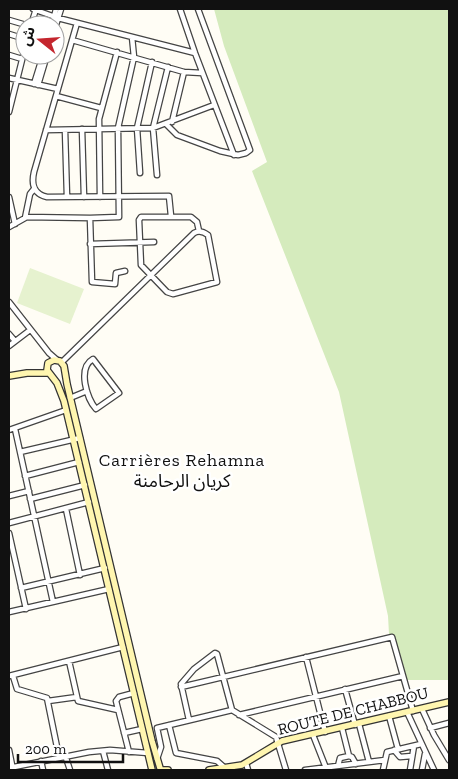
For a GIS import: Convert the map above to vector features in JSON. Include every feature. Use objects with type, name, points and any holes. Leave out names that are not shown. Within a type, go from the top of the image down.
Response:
[{"type":"street","points":[[35,9],[51,15]]},
{"type":"street","points":[[180,9],[202,73],[234,155]]},
{"type":"street","points":[[166,124],[172,132],[181,137],[234,155],[249,152],[250,146],[198,9]]},
{"type":"street","points":[[65,20],[195,53]]},
{"type":"street","points":[[77,23],[33,178],[34,189],[44,197],[169,196],[171,216]]},
{"type":"street","points":[[26,217],[119,217],[118,128],[134,57],[132,37]]},
{"type":"street","points":[[72,40],[184,72],[202,73]]},
{"type":"street","points":[[100,197],[98,128],[101,108],[117,52]]},
{"type":"street","points":[[140,173],[136,128],[152,62]]},
{"type":"street","points":[[9,112],[21,65]]},
{"type":"street","points":[[36,84],[41,65]]},
{"type":"street","points":[[36,84],[43,65]]},
{"type":"street","points":[[157,175],[153,128],[168,67]]},
{"type":"street","points":[[172,122],[184,72]]},
{"type":"street","points":[[9,78],[58,89]]},
{"type":"street","points":[[56,96],[101,108]]},
{"type":"street","points":[[46,130],[153,128],[214,105]]},
{"type":"street","points":[[82,129],[84,197]]},
{"type":"street","points":[[65,130],[67,197]]},
{"type":"street","points":[[9,228],[26,217],[30,194],[34,189]]},
{"type":"street","points":[[9,197],[15,224]]},
{"type":"street","points":[[9,376],[49,369],[150,276],[194,233],[199,231],[208,235],[217,280],[215,284],[171,294],[150,276],[141,265],[140,217],[171,216],[194,218],[199,231]]},
{"type":"street","points":[[90,218],[92,282],[115,284],[116,273],[125,271]]},
{"type":"street","points":[[90,244],[154,242]]},
{"type":"street","points":[[9,302],[49,353],[59,361],[64,371],[77,439],[157,760],[161,769]]},
{"type":"street","points":[[9,346],[30,330]]},
{"type":"street","points":[[9,334],[14,341]]},
{"type":"street","points":[[49,353],[49,369],[61,390],[77,439],[79,462],[152,770],[156,768],[168,770]]},
{"type":"street","points":[[93,359],[119,393],[96,409],[87,391],[84,381],[88,363],[93,359]]},
{"type":"street","points":[[49,369],[59,376],[64,371]]},
{"type":"street","points":[[70,398],[87,391]]},
{"type":"street","points":[[9,430],[66,410]]},
{"type":"street","points":[[15,429],[53,602]]},
{"type":"street","points":[[20,452],[77,439]]},
{"type":"street","points":[[25,476],[79,462]]},
{"type":"street","points":[[30,499],[85,485]]},
{"type":"street","points":[[9,496],[29,491]]},
{"type":"street","points":[[9,523],[89,502]]},
{"type":"street","points":[[66,509],[80,574]]},
{"type":"street","points":[[9,533],[26,609]]},
{"type":"street","points":[[21,588],[104,568]]},
{"type":"street","points":[[9,612],[109,588]]},
{"type":"street","points":[[181,687],[392,637],[410,711],[421,744],[434,770]]},
{"type":"street","points":[[70,770],[65,756],[58,747],[48,701],[45,696],[16,688],[11,676],[123,647]]},
{"type":"street","points":[[189,720],[181,687],[182,682],[186,676],[217,653],[232,710],[275,736],[279,743],[286,770],[280,770]]},
{"type":"street","points":[[306,657],[325,732]]},
{"type":"street","points":[[69,661],[77,697],[80,702],[118,710]]},
{"type":"street","points":[[239,715],[345,688],[403,676]]},
{"type":"street","points":[[345,688],[370,762]]},
{"type":"street","points":[[129,752],[116,702],[117,698],[134,693]]},
{"type":"street","points":[[48,701],[77,697]]},
{"type":"street","name":"ROUTE DE CHABBOU","points":[[209,770],[246,763],[279,743],[449,702]]},
{"type":"street","points":[[422,709],[430,728],[447,752],[449,760]]},
{"type":"street","points":[[157,760],[161,747],[157,728],[232,710]]},
{"type":"street","points":[[389,716],[396,749],[400,757],[412,756]]},
{"type":"street","points":[[430,728],[449,724]]},
{"type":"street","points":[[169,725],[176,753],[217,761],[225,768]]},
{"type":"street","points":[[342,728],[349,756]]},
{"type":"street","points":[[124,733],[142,729]]},
{"type":"street","points":[[313,734],[326,769]]},
{"type":"street","points":[[383,770],[387,752],[421,744]]},
{"type":"street","points":[[410,770],[414,746]]},
{"type":"street","points":[[9,750],[11,769],[65,756],[103,751],[148,753]]},
{"type":"street","points":[[103,751],[108,770]]},
{"type":"street","points":[[422,770],[425,753]]},
{"type":"street","points":[[338,766],[340,758],[349,756],[354,758],[356,764]]},
{"type":"street","points":[[307,770],[385,760]]},
{"type":"street","points":[[41,761],[43,770]]},
{"type":"street","points":[[246,763],[248,770]]},
{"type":"green space","points":[[214,9],[449,9],[449,680],[403,680],[389,634],[388,616],[339,392],[252,171],[267,162],[224,46]]},
{"type":"green space","points":[[30,268],[84,289],[70,324],[17,303]]},
{"type":"district","name":"Carrières Rehamna كريان الرحامنة","points":[[182,470]]}]
